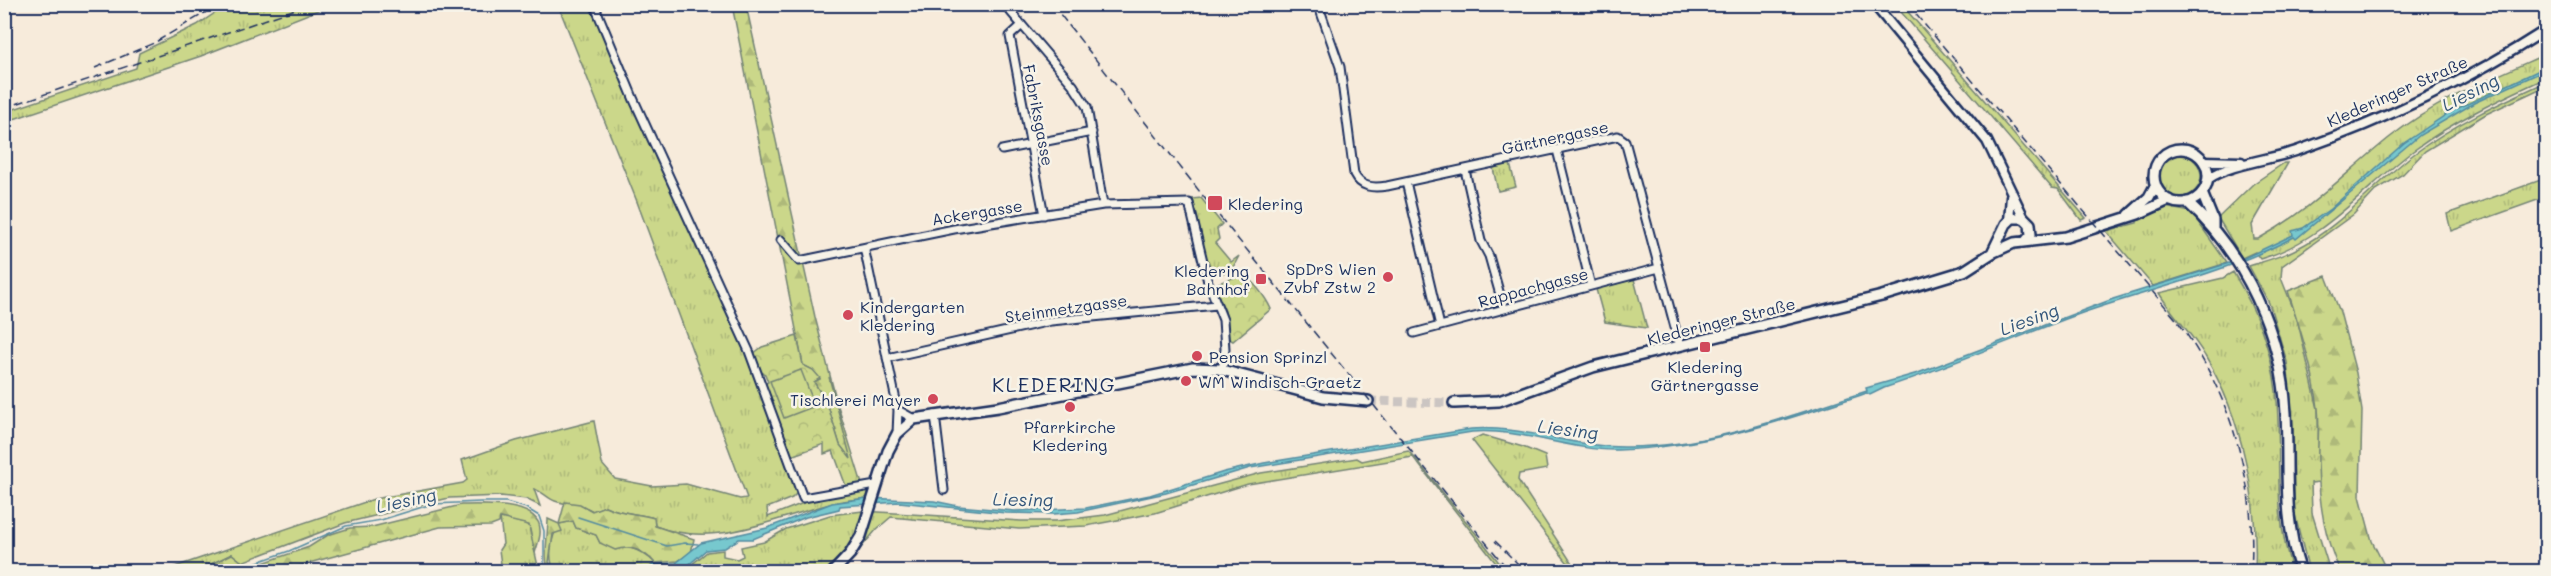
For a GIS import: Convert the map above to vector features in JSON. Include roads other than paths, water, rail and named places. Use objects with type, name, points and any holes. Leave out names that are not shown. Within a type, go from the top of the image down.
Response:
[{"type":"main road","points":[[2052,238],[2031,227],[2024,218],[2016,217],[2007,224],[2006,236],[2014,243],[2067,237],[2169,200],[2187,202],[2202,193],[2208,179],[2204,161],[2195,152],[2186,149],[2168,152],[2156,165],[2153,173],[2156,186],[2169,200]]},
{"type":"main road","points":[[2127,217],[2156,186]]},
{"type":"main road","points":[[2202,193],[2213,228]]},
{"type":"main road","points":[[2187,202],[2213,228],[2243,274],[2266,317],[2280,364],[2286,415],[2286,503],[2301,572]]},
{"type":"main road","name":"Klederinger Straße","points":[[1992,253],[2007,224]]},
{"type":"main road","points":[[2026,241],[2031,235],[2031,227]]},
{"type":"main road","name":"Klederinger Straße","points":[[1454,403],[1499,401],[1593,367],[1882,296],[1964,271],[1992,253],[2014,243]]},
{"type":"main road","points":[[833,572],[857,543],[869,512],[875,487],[897,434],[914,419],[998,407],[1193,368],[1222,370],[1323,397],[1368,401]]},
{"type":"street","points":[[594,4],[641,116],[749,351],[803,498],[875,487]]},
{"type":"street","points":[[1004,4],[1081,96],[1087,107],[1103,205]]},
{"type":"street","name":"Gärtnergasse","points":[[1318,4],[1340,66],[1354,174],[1359,182],[1368,187],[1387,186],[1618,136],[1625,141],[1680,346]]},
{"type":"street","points":[[1874,4],[1987,141],[2011,196],[2024,218]]},
{"type":"street","name":"Fabriksgasse","points":[[1022,25],[1010,36],[1044,215]]},
{"type":"street","name":"Klederinger Straße","points":[[2208,179],[2223,171],[2299,150],[2397,109],[2507,55],[2547,30]]},
{"type":"street","points":[[1002,150],[1092,132]]},
{"type":"street","points":[[1557,150],[1591,286]]},
{"type":"street","name":"Klederinger Straße","points":[[2204,161],[2253,162]]},
{"type":"street","points":[[1465,170],[1481,241],[1489,255],[1503,309]]},
{"type":"street","points":[[1406,182],[1440,326]]},
{"type":"street","points":[[2007,224],[2011,196]]},
{"type":"street","name":"Ackergasse","points":[[782,240],[799,261],[954,229],[1103,205],[1189,203],[1208,282],[1217,305]]},
{"type":"street","points":[[866,247],[865,252],[898,410],[897,434]]},
{"type":"street","name":"Rappachgasse","points":[[1414,333],[1659,268]]},
{"type":"street","points":[[1217,305],[1223,320],[1225,339],[1222,370]]},
{"type":"street","name":"Steinmetzgasse","points":[[887,358],[1051,321],[1217,305]]},
{"type":"street","points":[[898,410],[914,419]]},
{"type":"street","points":[[935,415],[944,490]]},
{"type":"water","points":[[2546,67],[2546,70],[2474,103],[2420,135],[2296,239],[2294,237],[2218,270],[2060,321],[1870,395],[1867,393],[1744,431],[1682,444],[1618,450],[1581,447],[1509,433],[1472,432],[1250,468],[1166,493],[1078,512],[1054,514],[1006,513],[899,502],[840,506],[839,509],[806,517],[753,539],[739,539],[725,548],[706,550],[686,567],[655,571],[652,565],[676,563],[701,543],[767,528],[832,503],[867,498],[934,501],[958,506],[1015,511],[1086,508],[1150,495],[1224,472],[1264,463],[1471,429],[1509,430],[1585,444],[1624,447],[1686,442],[1747,429],[1867,391],[1866,388],[1918,373],[2113,299],[2242,259],[2293,235],[2292,231],[2303,228],[2330,209],[2404,143],[2450,112]]},
{"type":"waterway","name":"Liesing","points":[[229,572],[289,551],[346,526],[381,520],[432,504],[481,502],[506,502],[526,508],[539,516],[544,531],[544,572]]},
{"type":"waterway","points":[[578,517],[667,546],[685,543],[698,544]]},
{"type":"tunnel","points":[[1368,401],[1454,403]]},
{"type":"railway","points":[[95,68],[154,43],[220,4]]},
{"type":"railway","points":[[4,108],[311,4]]},
{"type":"railway","points":[[1052,4],[1211,206],[1510,572]]},
{"type":"railway","points":[[1907,4],[2175,318],[2194,346],[2211,375],[2236,438],[2249,504],[2252,538],[2251,572]]},
{"type":"railway","points":[[1495,541],[1526,572]]},
{"type":"place","name":"Kledering","points":[[1215,203]]},
{"type":"place","name":"SpDrS Wien Zvbf Zstw 2","points":[[1388,277]]},
{"type":"place","name":"Kledering Bahnhof","points":[[1261,279]]},
{"type":"place","name":"Kindergarten Kledering","points":[[848,315]]},
{"type":"place","name":"Kledering Gärtnergasse","points":[[1705,347]]},
{"type":"place","name":"Pension Sprinzl","points":[[1197,356]]},
{"type":"place","name":"WM Windisch-Graetz","points":[[1186,381]]},
{"type":"place","name":"Tischlerei Mayer","points":[[933,399]]},
{"type":"place","name":"Pfarrkirche Kledering","points":[[1070,407]]},
{"type":"district","name":"KLEDERING","points":[[1054,384]]}]
